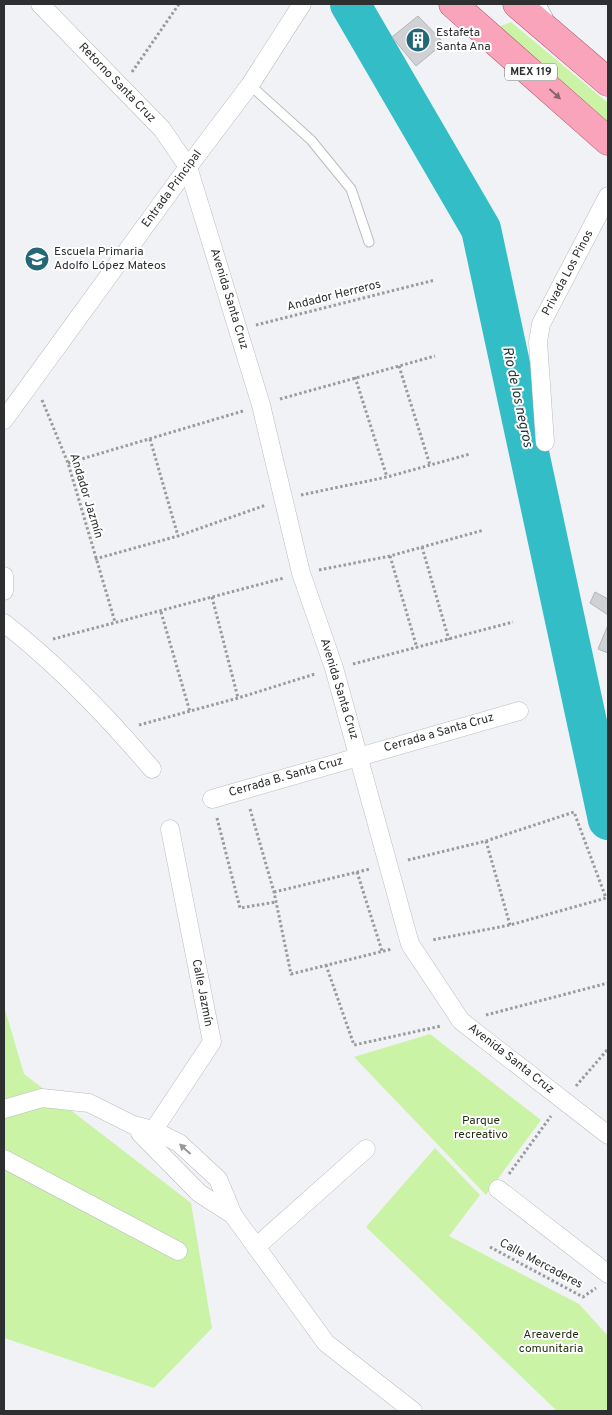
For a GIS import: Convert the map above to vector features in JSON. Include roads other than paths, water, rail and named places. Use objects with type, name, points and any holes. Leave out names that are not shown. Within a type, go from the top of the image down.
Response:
[{"type":"main road","name":"MEX 119","points":[[453,4],[608,141]]},
{"type":"main road","points":[[517,4],[608,82]]},
{"type":"street","name":"Retorno Santa Cruz","points":[[40,4],[162,129],[188,167]]},
{"type":"street","name":"Entrada Principal","points":[[4,420],[250,85],[302,5]]},
{"type":"street","name":"Avenida Santa Cruz","points":[[188,167],[261,405],[301,573],[334,668],[410,944],[462,1021],[608,1135]]},
{"type":"street","name":"Privada Los Pinos","points":[[545,442],[538,342],[541,324],[608,196]]},
{"type":"street","points":[[4,576],[4,591]]},
{"type":"street","points":[[4,623],[32,645],[119,730],[152,769]]},
{"type":"street","name":"Cerrada a Santa Cruz","points":[[359,756],[519,711]]},
{"type":"street","name":"Cerrada B. Santa Cruz","points":[[212,799],[359,756]]},
{"type":"street","name":"Calle Jazmín","points":[[150,1136],[212,1042],[170,829]]},
{"type":"street","points":[[4,1109],[42,1098],[89,1103],[133,1125],[150,1136],[192,1186],[219,1208],[233,1215]]},
{"type":"street","points":[[150,1136],[179,1144],[218,1179],[233,1215],[326,1343],[412,1411]]},
{"type":"street","points":[[256,1247],[366,1149]]},
{"type":"street","points":[[4,1159],[178,1251]]},
{"type":"street","points":[[192,1186],[208,1169]]},
{"type":"street","points":[[498,1189],[605,1279]]},
{"type":"lane","points":[[541,4],[560,42]]},
{"type":"lane","points":[[250,85],[312,140],[351,188],[369,242]]},
{"type":"waterway","name":"Rio de los negros","points":[[350,4],[481,229],[608,820]]},
{"type":"place","name":"Estafeta Santa Ana","points":[[418,40]]},
{"type":"place","name":"Escuela Primaria Adolfo López Mateos","points":[[37,259]]},
{"type":"park label","name":"Parque recreativo","points":[[481,1128]]},
{"type":"park label","name":"Areaverde comunitaria","points":[[551,1342]]}]
